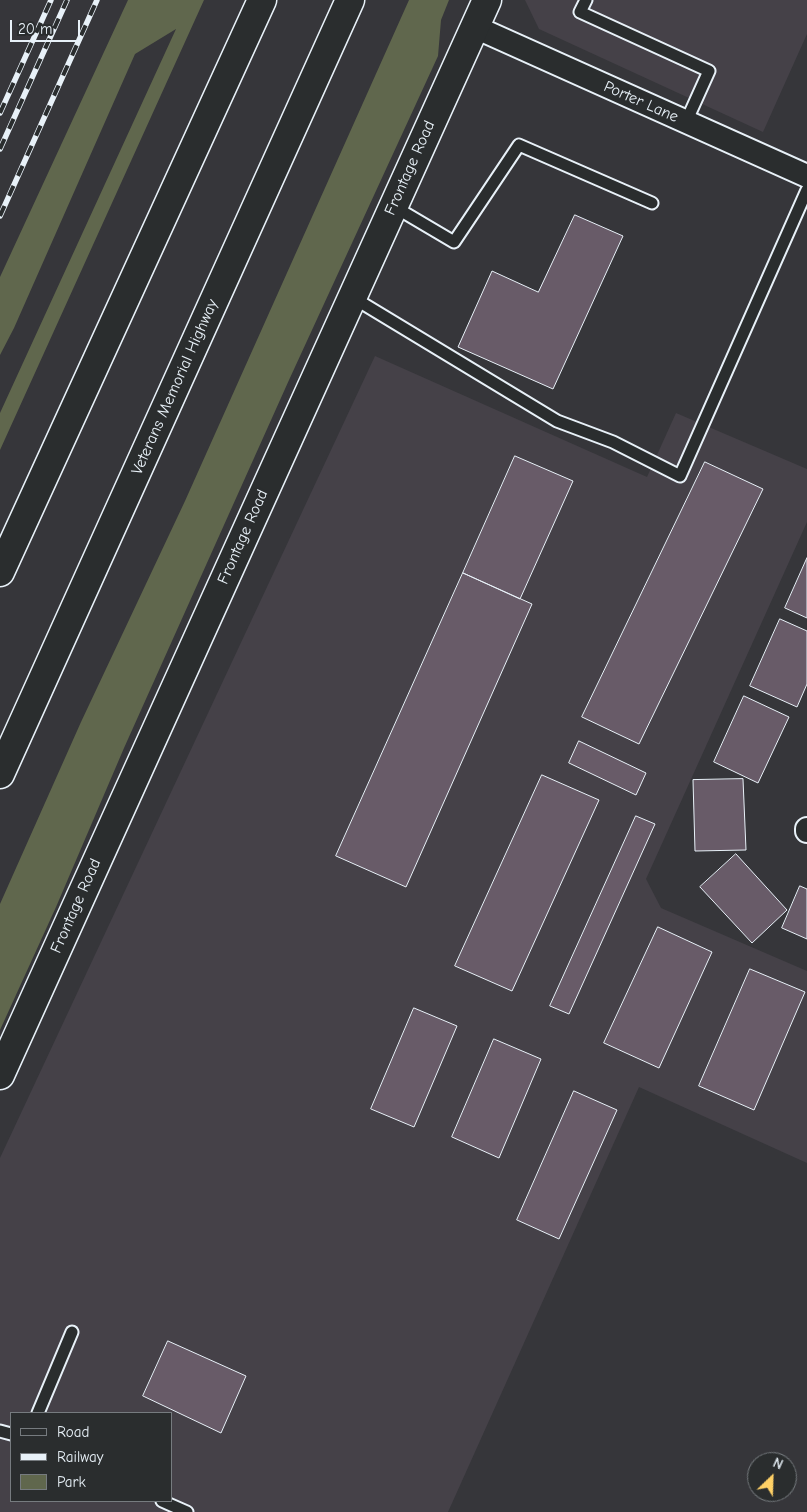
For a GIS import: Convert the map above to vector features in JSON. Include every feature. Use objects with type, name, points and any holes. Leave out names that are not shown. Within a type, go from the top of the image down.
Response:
[{"type":"main road","points":[[0,572],[262,0]]},
{"type":"main road","name":"Veterans Memorial Highway","points":[[0,774],[350,0]]},
{"type":"main road","name":"Frontage Road","points":[[0,1075],[487,0]]},
{"type":"street","name":"Porter Lane","points":[[475,26],[807,176]]},
{"type":"lane","points":[[586,0],[580,12],[709,71],[686,122]]},
{"type":"lane","points":[[393,206],[454,242],[519,145],[652,203]]},
{"type":"lane","points":[[352,297],[557,421],[614,442],[680,476],[807,190]]},
{"type":"lane","points":[[38,1412],[72,1332]]},
{"type":"lane","points":[[164,1502],[187,1512]]},
{"type":"shaded area","points":[[525,0],[807,0],[807,34],[763,132],[539,29]]},
{"type":"shaded area","points":[[375,356],[647,477],[676,413],[807,469],[807,522],[646,879],[661,908],[807,971],[807,1163],[639,1087],[448,1512],[0,1512],[0,1158]]},
{"type":"green space","points":[[128,0],[204,0],[0,450],[0,413],[176,29],[135,54],[14,328],[0,355],[0,277]]},
{"type":"green space","points":[[409,0],[449,0],[441,20],[438,56],[289,380],[0,1030],[0,904],[81,722],[185,501]]},
{"type":"building","points":[[575,215],[623,236],[553,389],[458,347],[492,271],[538,292]]},
{"type":"building","points":[[515,456],[573,481],[520,599],[463,573]]},
{"type":"building","points":[[705,462],[763,489],[639,744],[582,717]]},
{"type":"building","points":[[807,558],[807,618],[785,608]]},
{"type":"building","points":[[463,573],[532,604],[406,887],[336,856]]},
{"type":"building","points":[[780,619],[807,631],[807,684],[797,707],[750,686]]},
{"type":"building","points":[[744,696],[789,717],[758,783],[714,762]]},
{"type":"building","points":[[579,741],[646,773],[636,795],[569,763]]},
{"type":"building","points":[[542,775],[599,800],[512,991],[455,966]]},
{"type":"building","points":[[743,779],[746,850],[695,851],[693,780]]},
{"type":"building","points":[[636,816],[655,824],[569,1014],[550,1006]]},
{"type":"building","points":[[736,854],[787,910],[752,943],[700,887]]},
{"type":"building","points":[[800,886],[807,889],[807,939],[782,928]]},
{"type":"building","points":[[658,927],[712,952],[659,1068],[604,1043]]},
{"type":"building","points":[[750,969],[805,992],[754,1110],[699,1086]]},
{"type":"building","points":[[414,1008],[457,1026],[414,1127],[371,1109]]},
{"type":"building","points":[[494,1039],[541,1059],[499,1158],[452,1137]]},
{"type":"building","points":[[574,1091],[617,1110],[559,1239],[517,1220]]},
{"type":"building","points":[[168,1341],[246,1376],[221,1433],[143,1396]]},
{"type":"railway","points":[[0,113],[51,0]]},
{"type":"railway","points":[[0,149],[67,0]]},
{"type":"railway","points":[[0,216],[97,0]]}]
